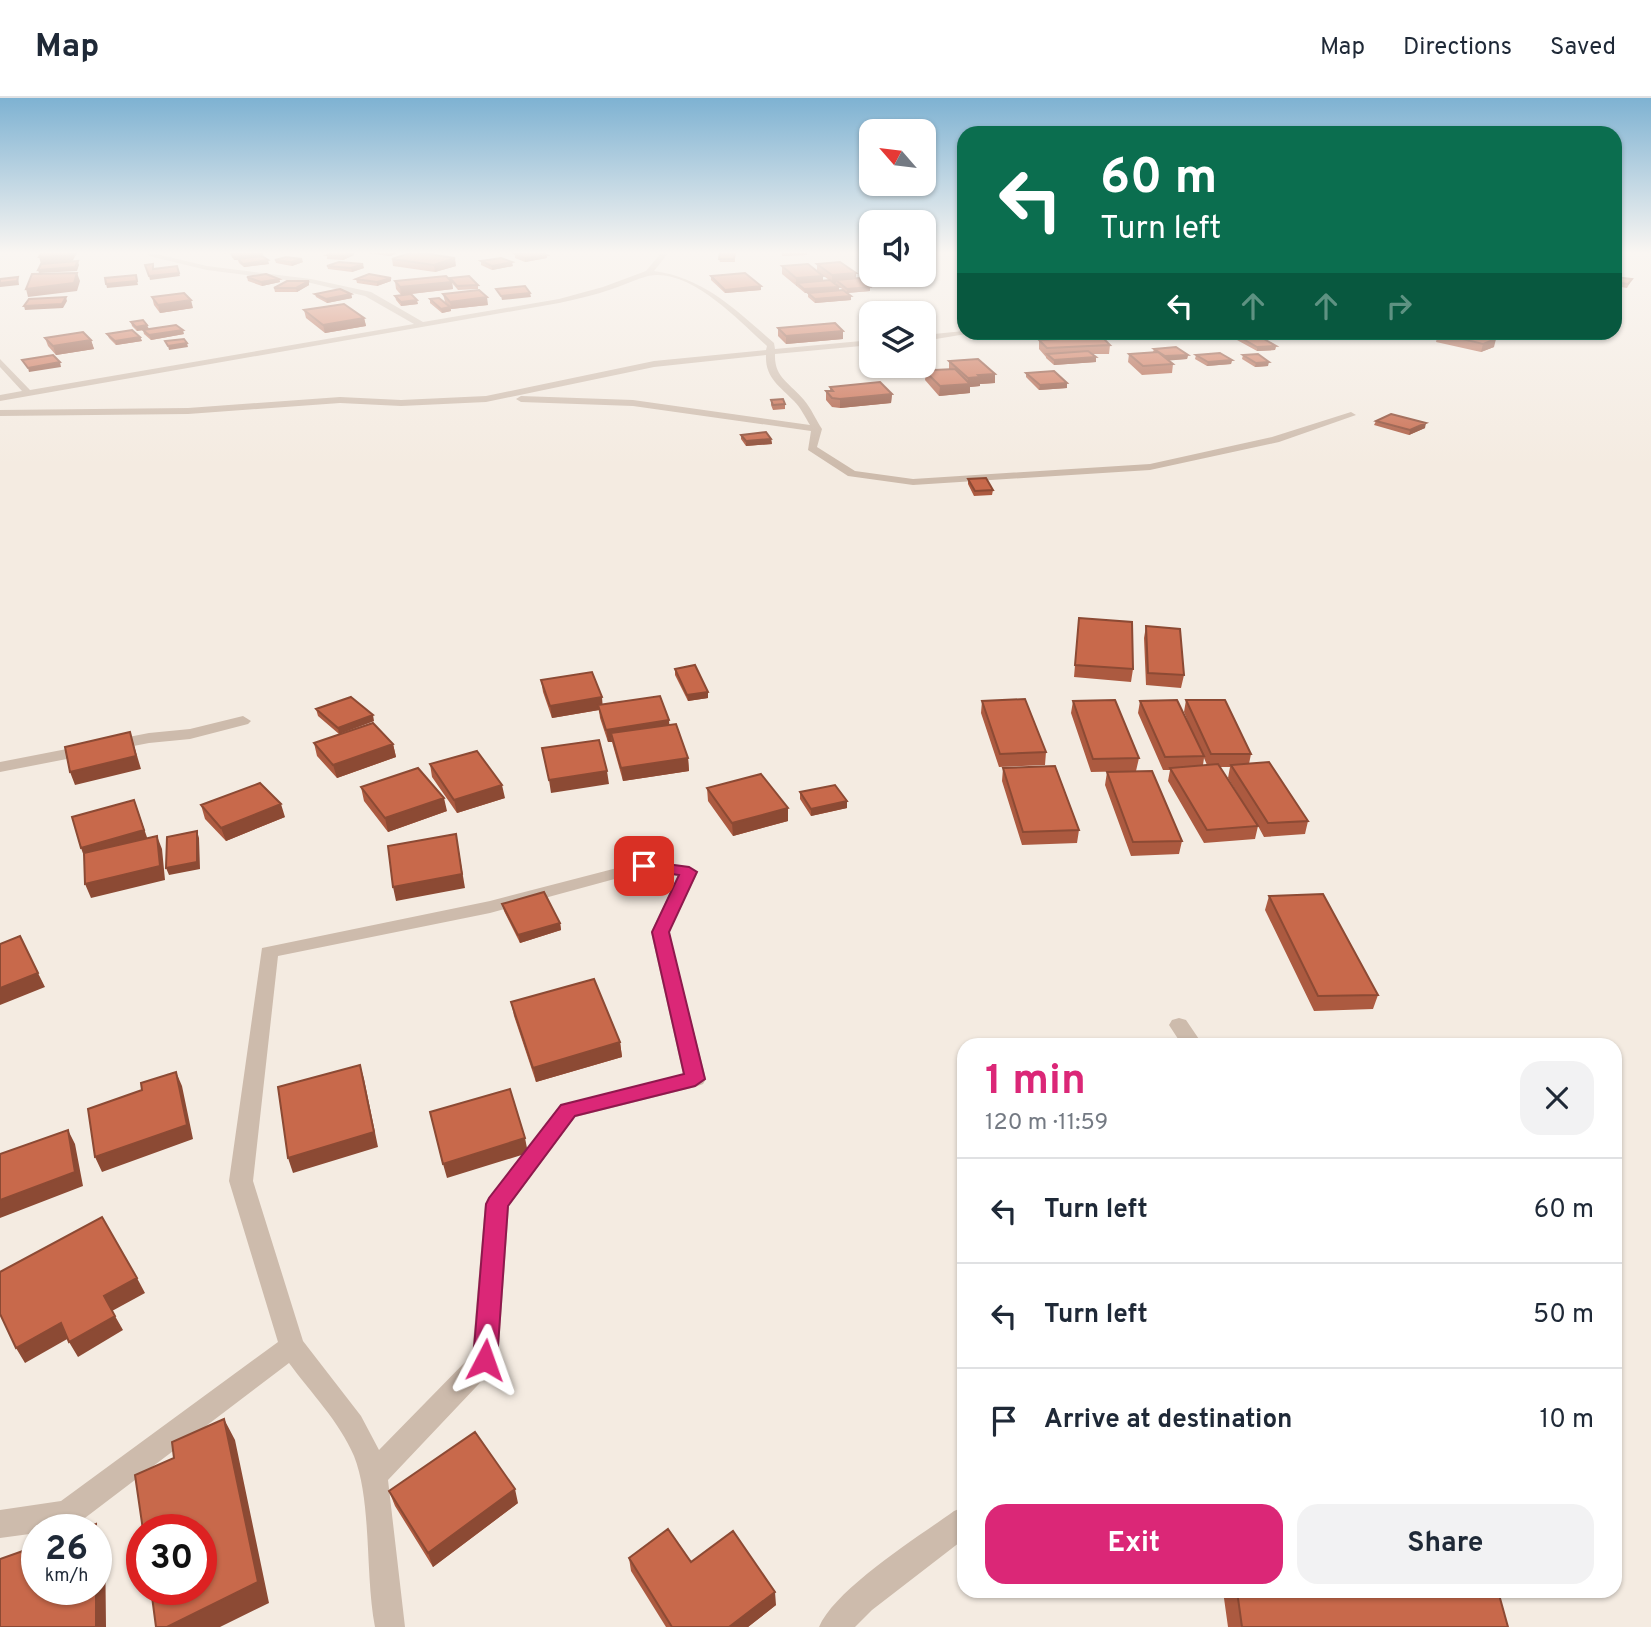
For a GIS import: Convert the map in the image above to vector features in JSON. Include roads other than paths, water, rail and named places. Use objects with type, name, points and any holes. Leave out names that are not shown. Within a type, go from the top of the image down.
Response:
[{"type":"street","points":[[0,398],[424,323]]},
{"type":"street","points":[[746,323],[771,345],[770,367],[777,380],[800,401],[817,429],[812,448],[852,474],[913,482],[1150,467],[1275,440],[1350,415]]},
{"type":"street","points":[[936,337],[957,334]]},
{"type":"street","points":[[486,399],[654,364],[859,343]]},
{"type":"street","points":[[0,362],[28,393]]},
{"type":"street","points":[[0,413],[188,411],[340,400],[401,403],[486,399],[634,403],[817,429]]},
{"type":"street","points":[[0,767],[149,738],[190,734],[243,720]]},
{"type":"street","points":[[373,1476],[485,1360],[497,1204],[568,1111],[695,1079],[660,932],[689,872],[644,866],[489,907],[269,953],[242,1181],[292,1346],[356,1434],[373,1476],[382,1594],[390,1627]]},
{"type":"street","points":[[1179,1025],[1188,1038]]},
{"type":"street","points":[[0,1524],[67,1514],[292,1346]]},
{"type":"street","points":[[834,1627],[861,1599],[957,1526]]}]
